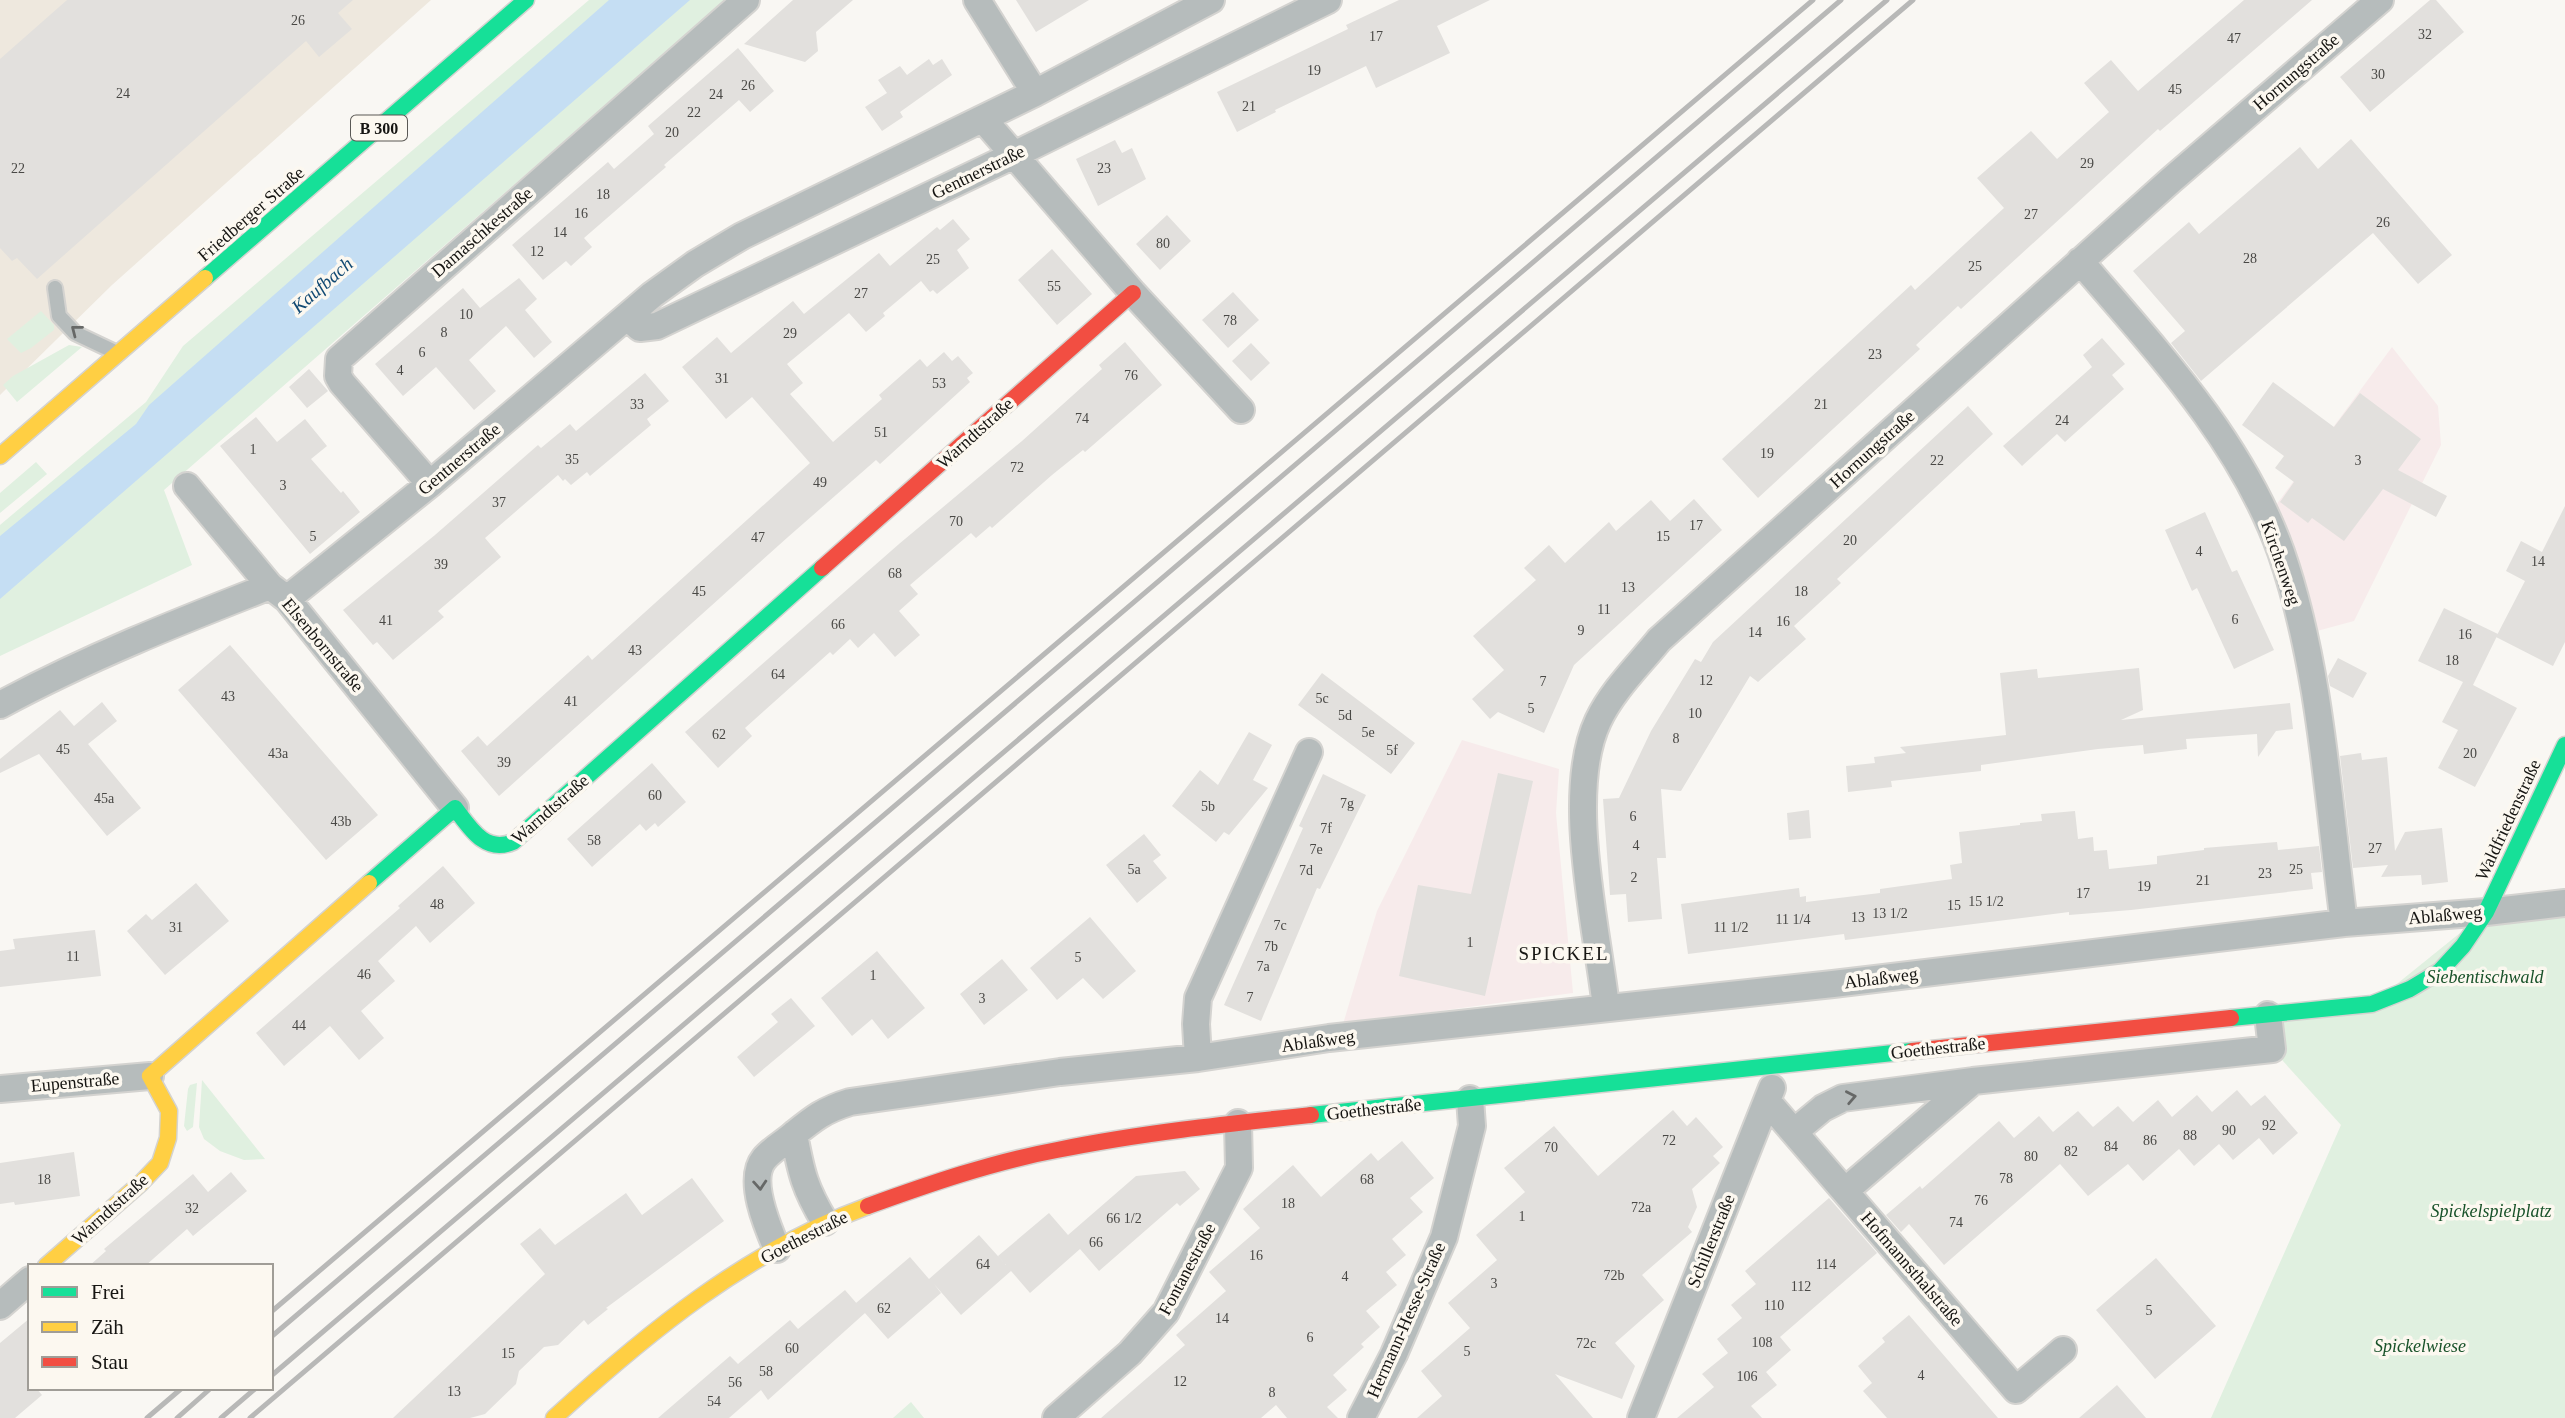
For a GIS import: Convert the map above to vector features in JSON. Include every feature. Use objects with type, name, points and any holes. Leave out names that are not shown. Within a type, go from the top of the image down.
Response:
[{"type":"street","name":"Friedberger Straße","points":[[0,456],[526,0]]},
{"type":"street","name":"Damaschkestraße","points":[[430,484],[342,383],[338,376],[339,359],[746,0]]},
{"type":"street","points":[[977,0],[1035,93]]},
{"type":"street","name":"Gentnerstraße","points":[[0,705],[64,671],[162,628],[279,592],[430,484],[674,279],[742,236],[1035,93],[1211,0]]},
{"type":"street","name":"Gentnerstraße","points":[[627,317],[640,328],[657,326],[1012,156],[1328,0]]},
{"type":"street","name":"Hornungstraße","points":[[1606,1007],[1582,815],[1586,758],[1598,722],[1616,692],[1659,640],[2080,261],[2380,0]]},
{"type":"street","points":[[983,119],[1012,156],[1133,293],[1241,410]]},
{"type":"street","name":"Kirchenweg","points":[[2080,261],[2191,392],[2250,486],[2280,551],[2297,610],[2313,684],[2344,923]]},
{"type":"street","name":"Warndtstraße","points":[[455,808],[489,846],[497,848],[513,842],[1133,293]]},
{"type":"street","name":"Elsenbornstraße","points":[[187,486],[279,592],[455,808]]},
{"type":"street","name":"Waldfriedenstraße","points":[[2487,912],[2565,745]]},
{"type":"street","points":[[1198,1058],[1198,998],[1309,752]]},
{"type":"street","points":[[150,1076],[455,808]]},
{"type":"street","name":"Ablaßweg","points":[[777,1249],[764,1220],[758,1177],[762,1161],[826,1109],[850,1102],[1060,1072],[1198,1058],[1329,1038],[1847,982],[2344,923],[2565,903]]},
{"type":"street","name":"Goethestraße","points":[[554,1418],[652,1333],[697,1299],[777,1249],[825,1223],[927,1185],[992,1166],[1055,1150],[1238,1123],[2372,1004],[2405,994],[2436,975],[2467,942],[2487,912]]},
{"type":"street","name":"Goethestraße","points":[[1794,1132],[1824,1108],[1843,1098],[2272,1049],[2268,1015]]},
{"type":"street","name":"Schillerstraße","points":[[1641,1418],[1782,1064]]},
{"type":"street","name":"Warndtstraße","points":[[48,1264],[160,1163],[168,1138],[169,1111],[150,1076]]},
{"type":"street","name":"Eupenstraße","points":[[0,1089],[150,1076]]},
{"type":"street","name":"Goethestraße","points":[[1845,1191],[1973,1082]]},
{"type":"street","name":"Hermann-Hesse-Straße","points":[[1361,1418],[1400,1342],[1444,1237],[1472,1126],[1470,1099]]},
{"type":"street","name":"Hofmannsthalstraße","points":[[1767,1101],[2016,1390],[2063,1350]]},
{"type":"street","name":"Fontanestraße","points":[[1056,1418],[1130,1353],[1166,1312],[1239,1168],[1238,1123]]},
{"type":"street","points":[[794,1134],[801,1174],[825,1223]]},
{"type":"street","points":[[0,1306],[28,1282]]},
{"type":"lane","points":[[55,288],[59,316],[75,333],[120,354]]},
{"type":"shaded area","points":[[0,0],[431,0],[112,285],[0,395]]},
{"type":"shaded area","points":[[2392,347],[2438,406],[2441,445],[2354,621],[2317,631],[2293,541],[2276,505]]},
{"type":"shaded area","points":[[1462,740],[1559,769],[1556,813],[1573,993],[1343,1024],[1377,911]]},
{"type":"green space","points":[[589,0],[726,0],[164,490],[192,565],[0,656],[0,525],[146,402],[183,346]]},
{"type":"green space","points":[[41,311],[54,325],[54,330],[21,353],[7,339]]},
{"type":"green space","points":[[69,345],[82,347],[17,402],[3,385],[13,376]]},
{"type":"green space","points":[[36,462],[47,474],[0,513],[0,493]]},
{"type":"green space","points":[[2565,903],[2565,1418],[2211,1418],[2341,1125],[2272,1049],[2268,1015],[2372,1004],[2486,912]]},
{"type":"green space","points":[[202,1080],[266,1159],[244,1160],[220,1151],[204,1139],[199,1127]]},
{"type":"green space","points":[[197,1083],[193,1127],[187,1131],[184,1126],[188,1089],[190,1085]]},
{"type":"green space","points":[[911,1402],[924,1418],[893,1418]]},
{"type":"water","name":"Kaufbach","points":[[609,0],[690,0],[0,599],[0,536],[136,424],[149,405]]},
{"type":"building","points":[[67,0],[353,0],[338,13],[352,29],[319,57],[306,41],[37,279],[17,258],[12,261],[0,248],[0,59]]},
{"type":"building","points":[[793,0],[853,0],[816,32],[818,51],[805,62],[744,44]]},
{"type":"building","points":[[1016,0],[1089,0],[1036,32]]},
{"type":"building","points":[[1399,0],[1490,0],[1437,26],[1450,53],[1376,88],[1366,66],[1275,110],[1276,112],[1237,132],[1217,92],[1348,29],[1346,25]]},
{"type":"building","points":[[2244,0],[2312,0],[2160,131],[2158,129],[1961,309],[1958,306],[1916,345],[1920,349],[1758,498],[1722,459],[1911,285],[1915,290],[2004,208],[1977,178],[2031,131],[2057,159],[2109,112],[2084,83],[2111,60],[2138,91]]},
{"type":"building","points":[[2430,0],[2436,0],[2464,32],[2370,112],[2340,77]]},
{"type":"building","points":[[738,48],[774,91],[750,112],[739,100],[584,238],[592,247],[571,266],[566,261],[543,280],[512,245],[608,162],[614,169],[654,134],[648,126]]},
{"type":"building","points":[[929,59],[933,65],[942,59],[952,75],[900,112],[903,117],[882,131],[865,107],[887,93],[878,80],[900,66],[907,75]]},
{"type":"building","points":[[2351,139],[2452,255],[2418,284],[2373,233],[2201,381],[2171,343],[2185,331],[2133,271],[2189,222],[2199,234],[2300,147],[2318,169]]},
{"type":"building","points":[[1115,140],[1122,153],[1132,148],[1146,179],[1098,206],[1076,159]]},
{"type":"building","points":[[1167,215],[1191,241],[1160,270],[1136,244]]},
{"type":"building","points":[[953,219],[970,239],[957,250],[969,268],[937,294],[933,290],[930,292],[921,281],[883,313],[885,316],[866,332],[849,313],[787,364],[803,383],[790,394],[833,442],[882,399],[879,395],[920,359],[927,367],[944,352],[952,361],[958,356],[973,373],[967,378],[970,382],[880,464],[876,460],[788,537],[499,796],[461,751],[478,736],[487,746],[588,655],[592,660],[810,463],[752,397],[726,419],[682,367],[717,337],[731,353],[793,301],[804,314],[879,253],[890,266],[937,227],[940,230]]},
{"type":"building","points":[[1052,249],[1092,294],[1057,325],[1018,280]]},
{"type":"building","points":[[519,278],[537,299],[525,310],[552,342],[534,358],[506,326],[469,360],[496,391],[474,410],[436,367],[403,396],[375,364],[463,288],[480,308]]},
{"type":"building","points":[[1233,292],[1259,320],[1228,348],[1202,320]]},
{"type":"building","points":[[2102,338],[2125,364],[2112,375],[2124,389],[2065,442],[2057,434],[2022,466],[2003,446],[2092,367],[2083,355]]},
{"type":"building","points":[[1125,342],[1162,385],[992,528],[990,526],[976,538],[971,533],[910,585],[918,594],[899,611],[920,635],[895,657],[874,633],[858,648],[850,639],[833,655],[830,652],[745,728],[752,736],[718,768],[685,732],[899,544],[1022,441],[1102,369],[1099,365]]},
{"type":"building","points":[[1251,343],[1270,363],[1251,381],[1232,361]]},
{"type":"building","points":[[309,369],[328,391],[307,408],[289,387]]},
{"type":"building","points":[[645,373],[669,401],[647,419],[651,425],[590,476],[587,472],[571,485],[558,475],[485,538],[501,557],[438,611],[444,617],[393,660],[377,642],[373,645],[343,610],[435,535],[538,445],[541,448],[570,424],[576,431]]},
{"type":"building","points":[[2273,382],[2334,427],[2360,393],[2421,439],[2398,470],[2447,496],[2436,517],[2383,489],[2344,541],[2312,518],[2308,523],[2280,502],[2294,482],[2275,468],[2284,456],[2242,425]]},
{"type":"building","points":[[1968,406],[1993,434],[1837,579],[1841,583],[1794,626],[1806,639],[1758,682],[1750,676],[1681,791],[1661,789],[1666,858],[1657,858],[1662,919],[1628,922],[1626,894],[1610,895],[1603,799],[1619,798],[1651,731],[1695,659],[1701,662],[1713,642]]},
{"type":"building","points":[[256,417],[277,442],[305,419],[327,446],[311,459],[360,512],[310,554],[220,446]]},
{"type":"building","points":[[1694,499],[1722,530],[1574,665],[1544,733],[1498,712],[1490,719],[1472,699],[1504,670],[1473,636],[1536,580],[1524,568],[1549,545],[1565,563],[1609,522],[1616,531],[1651,500],[1670,521]]},
{"type":"building","points":[[2565,506],[2565,642],[2553,666],[2496,637],[2525,581],[2506,571],[2521,541],[2542,552]]},
{"type":"building","points":[[2205,512],[2232,572],[2237,570],[2274,650],[2234,669],[2197,588],[2192,591],[2165,530]]},
{"type":"building","points":[[2444,608],[2498,634],[2473,685],[2517,708],[2475,787],[2438,768],[2458,730],[2442,722],[2463,682],[2418,661]]},
{"type":"building","points":[[230,645],[378,815],[326,860],[178,690]]},
{"type":"building","points":[[2338,658],[2367,673],[2353,698],[2330,686],[2328,676]]},
{"type":"building","points":[[2139,668],[2143,710],[2121,720],[2290,703],[2293,729],[2276,731],[2258,757],[2257,734],[2186,739],[2187,749],[2144,754],[2143,745],[2098,749],[1981,765],[1981,771],[1891,781],[1892,787],[1848,792],[1846,766],[1875,763],[1874,757],[1906,753],[1900,747],[2006,735],[2000,673],[2037,669],[2038,678]]},
{"type":"building","points":[[1322,673],[1415,743],[1391,774],[1298,705]]},
{"type":"building","points":[[102,702],[117,721],[88,744],[141,808],[107,836],[39,754],[0,773],[0,759],[60,710],[74,726]]},
{"type":"building","points":[[1249,732],[1272,745],[1253,780],[1268,788],[1229,835],[1224,832],[1216,842],[1172,806],[1200,770],[1218,785]]},
{"type":"building","points":[[2361,753],[2362,760],[2387,757],[2395,851],[2405,832],[2442,828],[2448,882],[2422,885],[2421,875],[2381,877],[2388,865],[2353,868],[2340,756]]},
{"type":"building","points":[[652,763],[686,802],[658,827],[655,823],[646,831],[640,824],[592,867],[567,839]]},
{"type":"building","points":[[1498,773],[1533,781],[1485,996],[1399,976],[1418,885],[1471,894]]},
{"type":"building","points":[[1323,774],[1366,795],[1320,889],[1317,888],[1261,1021],[1224,1005],[1303,828],[1299,826]]},
{"type":"building","points":[[1809,810],[1811,838],[1789,840],[1787,813]]},
{"type":"building","points":[[2075,811],[2078,839],[2093,837],[2094,851],[2107,850],[2109,869],[2157,864],[2157,856],[2204,848],[2277,842],[2278,850],[2319,846],[2322,872],[2311,873],[2313,889],[2131,910],[2069,915],[2069,912],[1845,940],[1844,934],[1688,954],[1681,904],[1799,888],[1800,897],[1806,896],[1806,902],[1880,893],[1880,889],[1952,879],[1950,865],[1962,863],[1959,832],[2020,825],[2042,821],[2041,814]]},
{"type":"building","points":[[1144,834],[1161,855],[1153,861],[1167,878],[1137,903],[1106,865]]},
{"type":"building","points":[[443,866],[475,903],[430,943],[416,926],[378,961],[395,981],[361,1011],[384,1038],[359,1060],[330,1026],[284,1066],[256,1033],[400,908],[398,906]]},
{"type":"building","points":[[196,883],[229,921],[165,975],[127,931],[146,914],[152,920]]},
{"type":"building","points":[[1090,917],[1136,971],[1103,999],[1083,978],[1057,1000],[1030,968]]},
{"type":"building","points":[[95,930],[101,976],[0,987],[0,951],[15,949],[13,939]]},
{"type":"building","points":[[877,951],[925,1008],[888,1039],[872,1019],[852,1036],[821,998]]},
{"type":"building","points":[[1002,959],[1028,990],[984,1025],[960,994]]},
{"type":"building","points":[[791,998],[815,1026],[754,1077],[737,1057],[778,1022],[771,1014]]},
{"type":"building","points":[[2237,1090],[2251,1106],[2265,1095],[2298,1133],[2273,1155],[2259,1138],[2233,1160],[2219,1144],[2194,1166],[2179,1149],[2143,1181],[2128,1164],[2088,1196],[2060,1164],[1944,1265],[1909,1224],[1901,1232],[1886,1215],[1920,1186],[1922,1189],[1999,1121],[2014,1138],[2039,1116],[2053,1132],[2078,1111],[2093,1127],[2118,1106],[2133,1122],[2158,1100],[2172,1117],[2197,1095],[2212,1112]]},
{"type":"building","points":[[1673,1110],[1687,1126],[1696,1117],[1723,1147],[1713,1156],[1720,1163],[1692,1189],[1697,1207],[1688,1227],[1692,1232],[1642,1275],[1664,1300],[1615,1343],[1635,1366],[1622,1399],[1555,1374],[1593,1418],[1417,1418],[1442,1396],[1421,1371],[1470,1328],[1448,1303],[1497,1260],[1476,1235],[1525,1192],[1504,1168],[1554,1126],[1598,1176]]},
{"type":"building","points":[[1402,1141],[1434,1178],[1410,1198],[1423,1212],[1392,1239],[1406,1255],[1386,1272],[1397,1285],[1366,1311],[1380,1327],[1361,1344],[1364,1347],[1333,1375],[1347,1390],[1327,1407],[1338,1418],[1287,1418],[1276,1405],[1261,1418],[1101,1418],[1185,1345],[1176,1335],[1226,1291],[1209,1272],[1260,1228],[1243,1209],[1293,1165],[1321,1197],[1371,1153],[1378,1161]]},
{"type":"building","points":[[74,1152],[80,1196],[15,1205],[14,1202],[0,1204],[0,1163]]},
{"type":"building","points":[[1185,1171],[1200,1189],[1180,1206],[1177,1203],[1099,1271],[1080,1249],[1030,1293],[1011,1271],[961,1315],[934,1284],[941,1293],[888,1339],[856,1303],[910,1257],[929,1279],[979,1235],[1006,1265],[998,1256],[1049,1213],[1068,1235],[1136,1176]]},
{"type":"building","points":[[231,1172],[247,1191],[193,1236],[187,1229],[147,1264],[91,1264],[106,1251],[104,1249],[193,1174],[208,1192]]},
{"type":"building","points":[[692,1178],[724,1221],[606,1308],[608,1309],[588,1325],[584,1320],[558,1345],[544,1347],[519,1371],[516,1384],[485,1414],[470,1418],[393,1418],[545,1274],[520,1244],[540,1228],[555,1245],[626,1193],[642,1215]]},
{"type":"building","points":[[1829,1198],[1877,1253],[1780,1337],[1791,1350],[1766,1372],[1777,1385],[1751,1406],[1762,1418],[1677,1418],[1714,1387],[1702,1374],[1728,1353],[1717,1339],[1742,1318],[1731,1305],[1756,1284],[1745,1271]]},
{"type":"building","points":[[2156,1258],[2216,1326],[2155,1379],[2096,1310]]},
{"type":"building","points":[[845,1290],[865,1313],[768,1400],[761,1390],[729,1418],[658,1418],[730,1356],[738,1364],[790,1320],[798,1329]]},
{"type":"building","points":[[1909,1315],[1998,1418],[1887,1418],[1863,1391],[1872,1383],[1858,1366],[1885,1342],[1882,1338]]},
{"type":"building","points":[[28,1320],[28,1390],[38,1390],[42,1395],[15,1418],[0,1418],[0,1343]]},
{"type":"building","points":[[2117,1385],[2146,1418],[2079,1418]]},
{"type":"railway","points":[[273,1310],[1813,0]]},
{"type":"railway","points":[[273,1335],[1841,0]]},
{"type":"railway","points":[[273,1374],[1887,0]]},
{"type":"railway","points":[[250,1418],[1913,0]]},
{"type":"railway","points":[[147,1418],[180,1390]]},
{"type":"railway","points":[[177,1418],[209,1390]]},
{"type":"railway","points":[[221,1418],[254,1390]]},
{"type":"traffic: fast","points":[[205,278],[526,0]]},
{"type":"traffic: fast","points":[[369,883],[455,808],[473,831],[486,842],[494,845],[513,842],[822,568]]},
{"type":"traffic: fast","points":[[2231,1018],[2372,1004],[2410,989],[2440,971],[2463,946],[2486,912],[2565,745]]},
{"type":"traffic: fast","points":[[1311,1115],[1912,1051]]},
{"type":"traffic: slow","points":[[0,456],[205,278]]},
{"type":"traffic: slow","points":[[48,1264],[160,1163],[168,1138],[169,1111],[150,1076],[369,883]]},
{"type":"traffic: slow","points":[[554,1418],[625,1355],[740,1270],[824,1224],[868,1206]]},
{"type":"traffic: jam","points":[[822,568],[1133,293]]},
{"type":"traffic: jam","points":[[1912,1051],[2231,1018]]},
{"type":"traffic: jam","points":[[868,1206],[961,1174],[1033,1155],[1151,1134],[1311,1115]]},
{"type":"district","name":"SPICKEL","points":[[1564,953]]},
{"type":"park label","name":"Siebentischwald","points":[[2485,977]]},
{"type":"park label","name":"Spickelspielplatz","points":[[2491,1211]]},
{"type":"park label","name":"Spickelwiese","points":[[2420,1346]]}]
